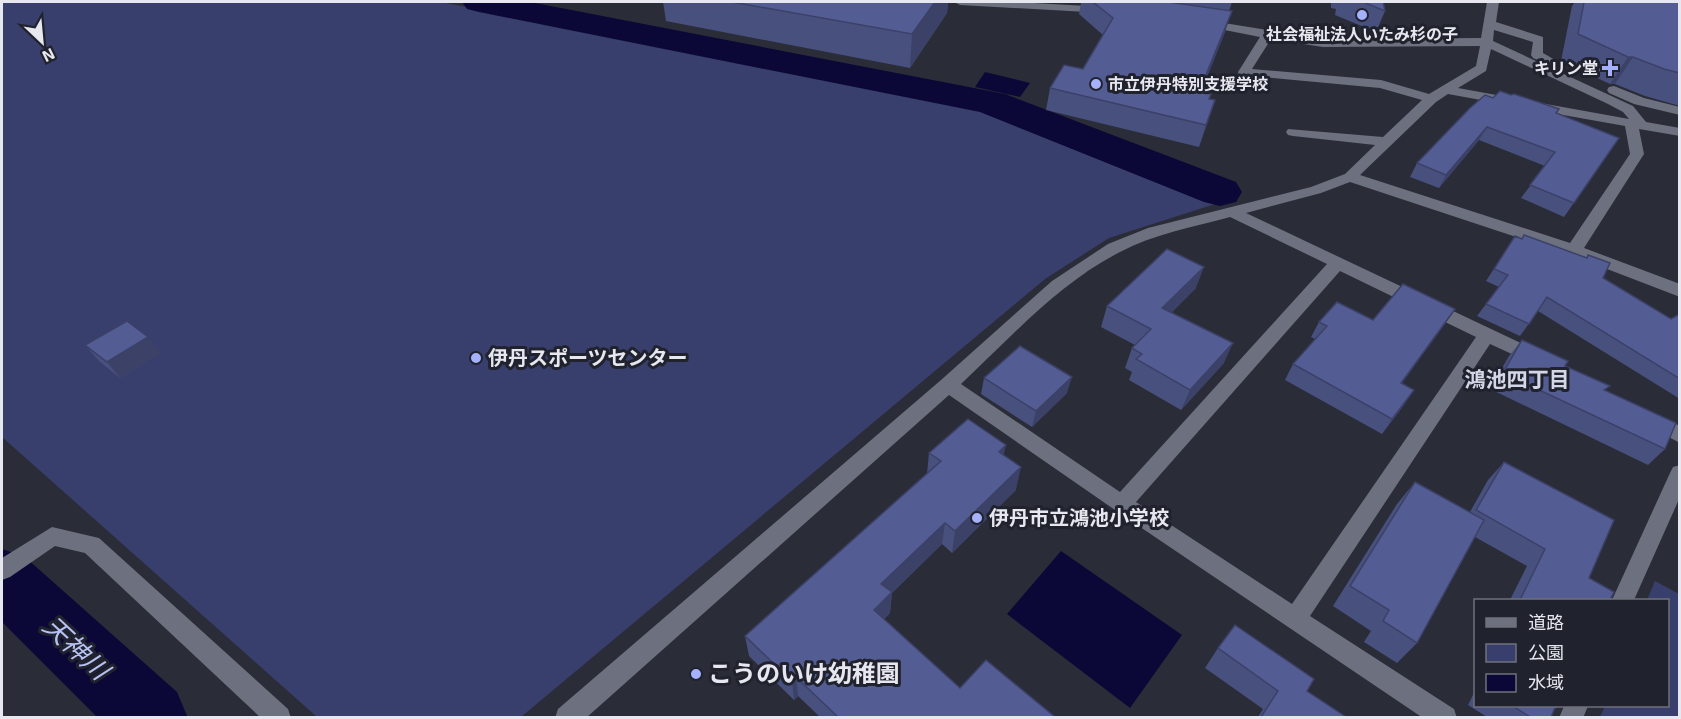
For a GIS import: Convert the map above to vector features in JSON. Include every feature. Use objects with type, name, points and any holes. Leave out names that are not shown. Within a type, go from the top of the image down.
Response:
[{"type":"street","points":[[960,2],[1113,11]]},
{"type":"street","points":[[567,717],[948,385],[1058,285],[1114,248],[1154,232],[1316,190],[1350,177],[1431,99],[1482,68],[1493,2]]},
{"type":"street","points":[[1193,20],[1267,35],[1323,43],[1486,42],[1628,110],[1636,125],[1636,154],[1574,250]]},
{"type":"street","points":[[1489,24],[1539,40],[1537,55],[1639,101],[1680,111]]},
{"type":"street","points":[[1267,35],[1244,72],[1381,84],[1431,99]]},
{"type":"street","points":[[1448,90],[1680,132]]},
{"type":"street","points":[[1293,132],[1387,142]]},
{"type":"street","points":[[1350,177],[1574,250],[1680,291]]},
{"type":"street","points":[[1232,212],[1552,366]]},
{"type":"street","points":[[1122,504],[1337,264]]},
{"type":"street","points":[[1295,619],[1487,335]]},
{"type":"street","points":[[948,385],[1122,504],[1445,717]]},
{"type":"street","points":[[1641,412],[1680,436]]},
{"type":"street","points":[[1623,599],[1680,473]]},
{"type":"street","points":[[2,570],[52,536],[91,545],[279,717]]},
{"type":"green space","name":"伊丹スポーツセンター","points":[[2,2],[441,2],[985,110],[1218,203],[1109,238],[1045,279],[521,717],[317,717],[2,437]]},
{"type":"green space","points":[[1655,581],[1679,594],[1679,717],[1600,717],[1605,707],[1669,707],[1669,599],[1647,599]]},
{"type":"water","points":[[985,72],[1030,83],[1020,97],[975,87]]},
{"type":"water","points":[[1061,551],[1182,635],[1130,708],[1007,614]]},
{"type":"building","points":[[732,2],[935,2],[912,34]]},
{"type":"building","points":[[1093,2],[1168,2],[1232,11],[1199,92],[1211,94],[1209,99],[1215,100],[1206,125],[1050,88],[1064,65],[1083,69],[1113,18]]},
{"type":"building","points":[[1363,2],[1383,2],[1385,11]]},
{"type":"building","points":[[1584,2],[1680,2],[1680,73],[1628,57],[1578,34]]},
{"type":"building","points":[[1500,91],[1559,109],[1556,113],[1619,138],[1574,203],[1530,185],[1555,152],[1487,127],[1446,175],[1417,163],[1470,108],[1485,95],[1493,98]]},
{"type":"building","points":[[1524,235],[1587,258],[1588,255],[1610,263],[1603,278],[1671,319],[1680,314],[1680,379],[1547,297],[1529,324],[1486,304],[1508,275],[1494,269],[1515,236],[1522,239]]},
{"type":"building","points":[[1167,249],[1204,267],[1162,308],[1233,343],[1190,390],[1136,359],[1142,354],[1132,348],[1151,329],[1107,306]]},
{"type":"building","points":[[1403,284],[1455,309],[1401,383],[1414,390],[1392,419],[1293,364],[1327,326],[1319,322],[1337,302],[1373,320]]},
{"type":"building","points":[[127,321],[148,337],[107,362],[85,345]]},
{"type":"building","points":[[1522,340],[1568,361],[1565,366],[1610,386],[1604,390],[1676,423],[1665,449],[1503,373]]},
{"type":"building","points":[[1020,346],[1072,377],[1036,411],[984,378]]},
{"type":"building","points":[[968,419],[1006,445],[999,452],[1021,467],[955,531],[945,523],[881,584],[892,592],[874,610],[960,688],[986,660],[1055,717],[838,717],[796,677],[792,681],[745,636],[941,461],[929,453]]},
{"type":"building","points":[[1504,462],[1614,520],[1589,578],[1614,592],[1610,599],[1520,599],[1545,549],[1476,510]]},
{"type":"building","points":[[1415,482],[1484,520],[1417,643],[1383,621],[1389,610],[1350,586]]},
{"type":"building","points":[[1235,625],[1314,679],[1307,691],[1346,717],[1261,717],[1278,691],[1218,648]]},
{"type":"building","points":[[1514,707],[1555,707],[1551,717],[1530,717]]},
{"type":"waterway","points":[[479,2],[991,102],[1220,192]]},
{"type":"waterway","name":"天神川","points":[[2,578],[151,718]]},
{"type":"place","name":"社会福祉法人いたみ杉の子","points":[[1362,15]]},
{"type":"place","name":"キリン堂","points":[[1610,68]]},
{"type":"place","name":"市立伊丹特別支援学校","points":[[1096,84]]},
{"type":"place","name":"伊丹スポーツセンター","points":[[476,358]]},
{"type":"place","name":"伊丹市立鴻池小学校","points":[[977,518]]},
{"type":"place","name":"こうのいけ幼稚園","points":[[696,674]]},
{"type":"district","name":"鴻池四丁目","points":[[1517,380]]}]
